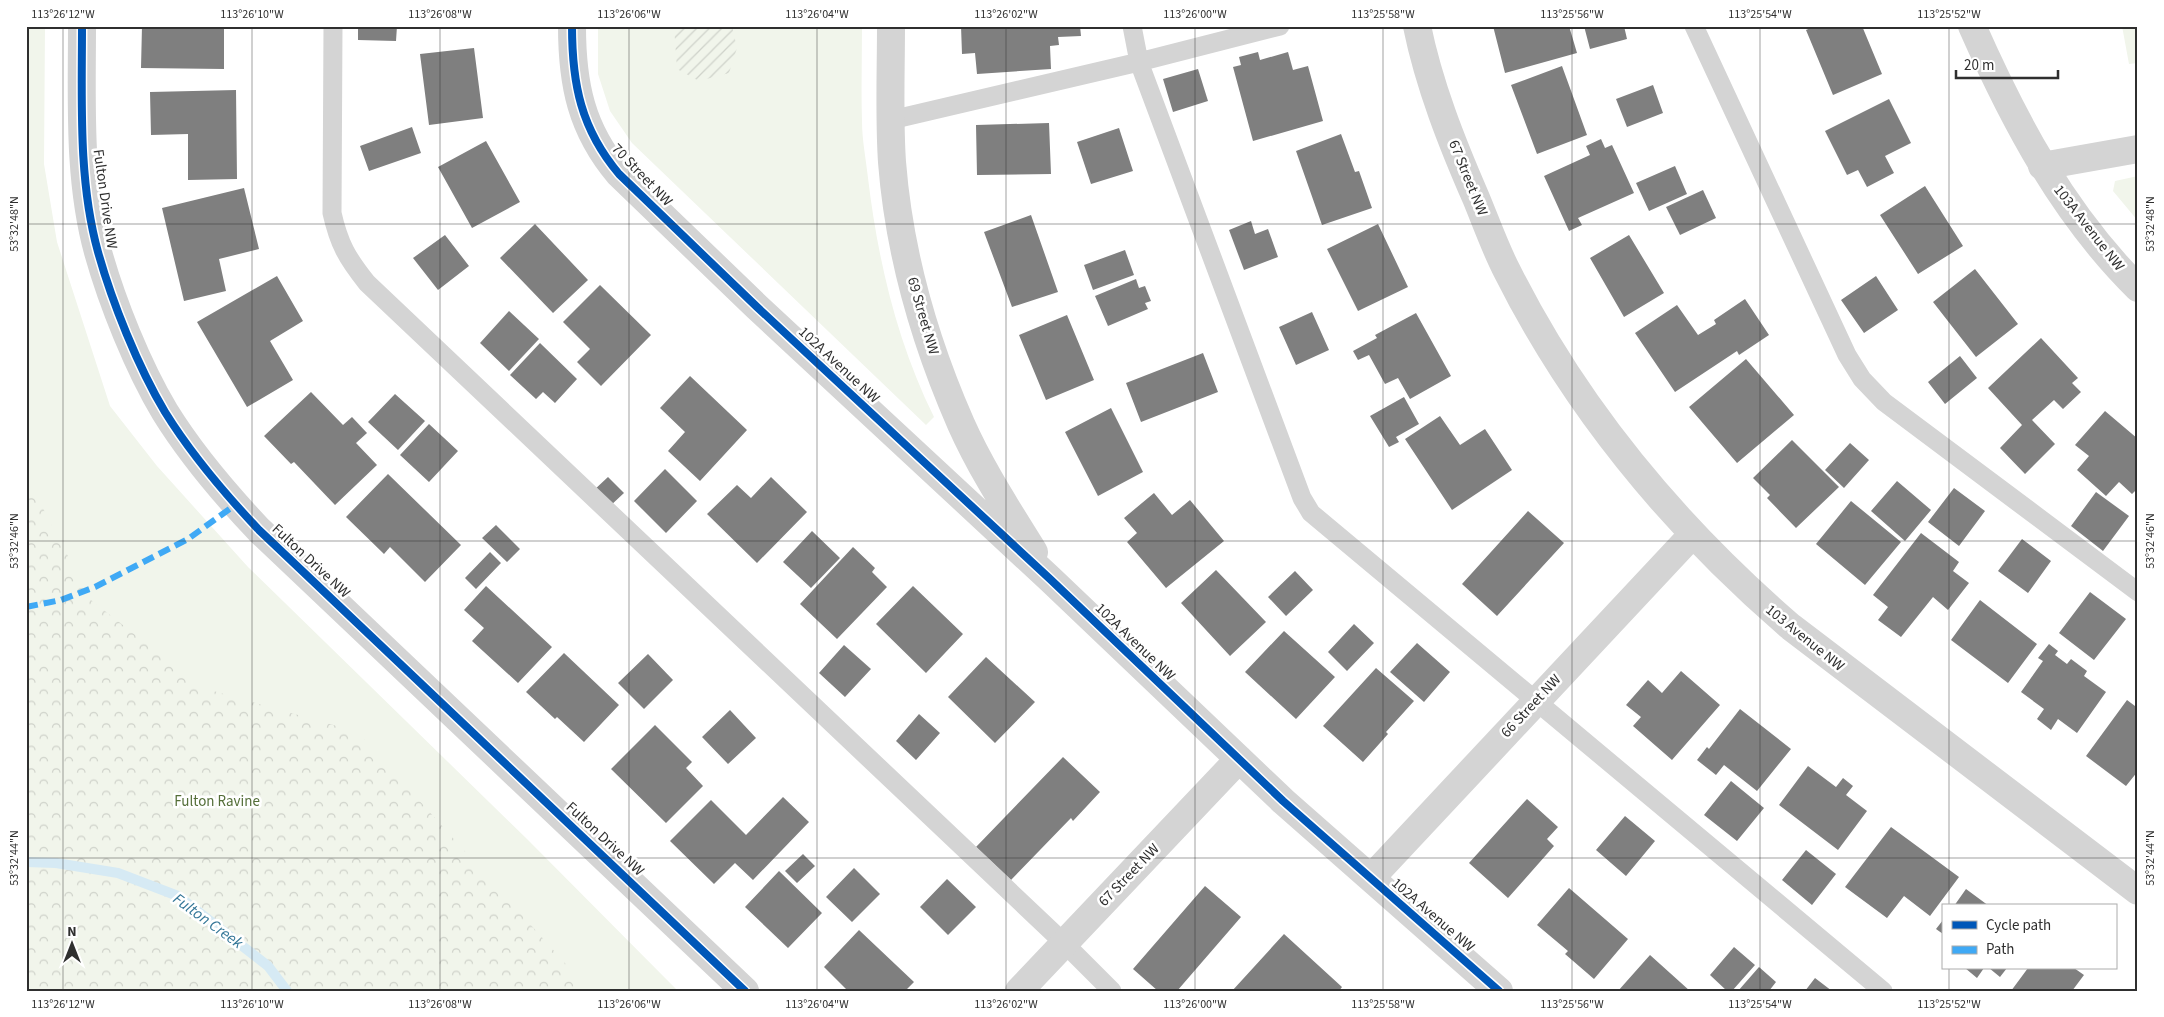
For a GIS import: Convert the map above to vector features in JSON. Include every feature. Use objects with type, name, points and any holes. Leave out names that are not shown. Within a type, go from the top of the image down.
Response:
[{"type":"street","name":"Fulton Drive NW","points":[[82,26],[85,163],[98,251],[116,306],[142,366],[165,412],[224,491],[259,530],[745,991]]},
{"type":"street","name":"70 Street NW","points":[[572,26],[573,62],[581,109],[602,153],[619,174],[757,308]]},
{"type":"street","name":"69 Street NW","points":[[891,26],[892,163],[906,254],[920,309],[938,369],[962,426],[990,480],[1050,579]]},
{"type":"street","name":"67 Street NW","points":[[1417,26],[1430,74],[1463,168],[1507,270],[1536,322]]},
{"type":"street","name":"103A Avenue NW","points":[[1972,26],[2010,109],[2042,166],[2075,214],[2138,288]]},
{"type":"street","points":[[2042,166],[2138,149]]},
{"type":"street","name":"102A Avenue NW","points":[[757,308],[1050,579],[1239,759],[1499,991]]},
{"type":"street","name":"103 Avenue NW","points":[[1536,322],[1562,367],[1593,414],[1630,463],[1692,535],[1743,586],[1835,662],[2138,891]]},
{"type":"street","name":"66 Street NW","points":[[1371,878],[1692,535]]},
{"type":"street","name":"67 Street NW","points":[[1019,991],[1239,759]]},
{"type":"lane","points":[[333,26],[332,213],[338,240],[347,259],[367,283],[1064,943],[1112,991]]},
{"type":"lane","points":[[1132,26],[1139,62],[1302,498],[1311,513],[1324,526],[1883,991]]},
{"type":"lane","points":[[891,120],[1139,62],[1280,26]]},
{"type":"lane","points":[[1694,26],[1847,355],[1862,379],[1884,402],[2138,592]]},
{"type":"green space","name":"Fulton Ravine","points":[[26,26],[45,26],[44,164],[57,242],[110,406],[157,466],[248,567],[527,839],[678,991],[26,991]]},
{"type":"green space","points":[[598,26],[862,26],[862,128],[872,209],[877,240],[899,330],[909,360],[934,417],[926,425],[632,143],[610,111],[598,74]]},
{"type":"green space","points":[[674,26],[732,26],[737,48],[729,73],[699,81],[677,69]]},
{"type":"green space","points":[[2122,26],[2138,26],[2138,63],[2129,64]]},
{"type":"green space","points":[[2138,176],[2138,221],[2113,191],[2115,181]]},
{"type":"green space","name":"Fulton Ravine","points":[[26,476],[91,600],[203,688],[358,732],[590,991],[26,991]]},
{"type":"building","points":[[142,26],[224,26],[224,69],[141,68]]},
{"type":"building","points":[[358,26],[397,26],[396,41],[358,40]]},
{"type":"building","points":[[440,26],[474,26],[473,29],[440,29]]},
{"type":"building","points":[[961,26],[1080,26],[1081,36],[1058,37],[1059,45],[1050,46],[1051,69],[977,74],[975,53],[962,54]]},
{"type":"building","points":[[1493,26],[1569,26],[1577,53],[1505,73]]},
{"type":"building","points":[[1584,26],[1624,26],[1627,39],[1590,49]]},
{"type":"building","points":[[1815,26],[1862,26],[1882,74],[1833,95],[1806,30]]},
{"type":"building","points":[[474,48],[483,118],[429,125],[420,54]]},
{"type":"building","points":[[1258,52],[1260,60],[1288,52],[1293,70],[1308,66],[1323,121],[1253,141],[1233,67],[1241,65],[1239,57]]},
{"type":"building","points":[[1562,66],[1587,135],[1537,154],[1511,85]]},
{"type":"building","points":[[1198,69],[1208,101],[1173,112],[1163,79]]},
{"type":"building","points":[[1653,85],[1663,113],[1627,127],[1616,99]]},
{"type":"building","points":[[236,90],[237,179],[188,180],[188,134],[151,135],[150,92]]},
{"type":"building","points":[[1889,99],[1911,143],[1885,156],[1894,173],[1867,187],[1858,170],[1847,175],[1825,131]]},
{"type":"building","points":[[1049,123],[1051,174],[977,175],[976,125]]},
{"type":"building","points":[[412,127],[421,153],[369,171],[360,146]]},
{"type":"building","points":[[1119,128],[1133,171],[1091,184],[1077,142]]},
{"type":"building","points":[[1341,134],[1355,172],[1359,171],[1372,208],[1322,225],[1296,151]]},
{"type":"building","points":[[1601,139],[1605,148],[1612,145],[1634,193],[1578,218],[1582,225],[1569,231],[1544,176],[1590,155],[1586,146]]},
{"type":"building","points":[[486,141],[520,202],[472,228],[438,167]]},
{"type":"building","points":[[1675,166],[1687,194],[1649,211],[1636,183]]},
{"type":"building","points":[[1925,186],[1963,246],[1918,274],[1880,215]]},
{"type":"building","points":[[244,188],[259,249],[219,259],[226,291],[184,301],[162,208]]},
{"type":"building","points":[[1703,190],[1716,218],[1680,235],[1666,207]]},
{"type":"building","points":[[1031,215],[1058,292],[1012,307],[984,232]]},
{"type":"building","points":[[1251,221],[1255,234],[1268,229],[1278,257],[1244,270],[1229,230]]},
{"type":"building","points":[[535,224],[588,280],[553,313],[500,258]]},
{"type":"building","points":[[1378,224],[1408,287],[1358,311],[1327,249]]},
{"type":"building","points":[[445,235],[469,266],[438,290],[413,258]]},
{"type":"building","points":[[1629,235],[1664,293],[1624,317],[1590,258]]},
{"type":"building","points":[[1125,250],[1134,275],[1093,290],[1084,265]]},
{"type":"building","points":[[1975,269],[2018,324],[1976,357],[1933,302]]},
{"type":"building","points":[[277,276],[303,321],[270,341],[293,380],[247,407],[197,322]]},
{"type":"building","points":[[1876,276],[1898,310],[1864,333],[1841,300]]},
{"type":"building","points":[[1136,279],[1139,288],[1145,286],[1151,301],[1145,303],[1148,309],[1108,326],[1095,296]]},
{"type":"building","points":[[600,285],[651,335],[601,386],[577,362],[590,349],[563,322]]},
{"type":"building","points":[[1745,299],[1769,335],[1739,355],[1737,351],[1675,392],[1635,333],[1677,305],[1698,335],[1716,324],[1714,320]]},
{"type":"building","points":[[509,311],[539,339],[509,371],[480,343]]},
{"type":"building","points":[[1312,312],[1329,350],[1296,365],[1279,327]]},
{"type":"building","points":[[1416,313],[1451,376],[1410,399],[1398,378],[1385,384],[1369,355],[1358,360],[1353,351],[1377,338],[1375,335]]},
{"type":"building","points":[[1067,315],[1094,380],[1046,400],[1019,335]]},
{"type":"building","points":[[2041,338],[2078,378],[2072,383],[2081,392],[2063,409],[2054,400],[2032,420],[2055,444],[2025,474],[2000,448],[2022,425],[1988,388]]},
{"type":"building","points":[[540,343],[577,379],[555,403],[543,392],[536,399],[510,375]]},
{"type":"building","points":[[1203,353],[1218,392],[1141,422],[1126,383]]},
{"type":"building","points":[[1960,356],[1977,378],[1945,404],[1928,382]]},
{"type":"building","points":[[1746,359],[1794,415],[1737,463],[1689,407]]},
{"type":"building","points":[[690,376],[747,430],[700,481],[668,451],[685,432],[660,408]]},
{"type":"building","points":[[311,392],[343,425],[352,417],[367,433],[356,443],[377,465],[335,505],[294,462],[291,464],[264,436]]},
{"type":"building","points":[[395,394],[425,421],[398,450],[368,422]]},
{"type":"building","points":[[1404,397],[1419,424],[1396,437],[1399,442],[1389,447],[1370,416]]},
{"type":"building","points":[[1111,408],[1143,472],[1098,496],[1065,432]]},
{"type":"building","points":[[2105,411],[2138,439],[2138,488],[2132,494],[2119,482],[2106,496],[2077,470],[2089,456],[2075,445]]},
{"type":"building","points":[[1440,416],[1460,445],[1485,429],[1512,470],[1452,510],[1405,439]]},
{"type":"building","points":[[429,424],[458,451],[429,482],[400,455]]},
{"type":"building","points":[[1792,440],[1839,487],[1796,528],[1767,498],[1770,495],[1753,478]]},
{"type":"building","points":[[1850,443],[1869,460],[1844,488],[1825,470]]},
{"type":"building","points":[[665,469],[697,501],[666,533],[634,501]]},
{"type":"building","points":[[388,474],[461,545],[425,582],[390,547],[384,554],[346,517]]},
{"type":"building","points":[[608,477],[624,493],[609,507],[593,491]]},
{"type":"building","points":[[771,477],[807,512],[757,563],[707,514],[737,485],[751,498]]},
{"type":"building","points":[[1897,481],[1931,510],[1905,541],[1871,511]]},
{"type":"building","points":[[1954,488],[1985,511],[1959,546],[1928,522]]},
{"type":"building","points":[[2096,492],[2129,516],[2103,551],[2071,526]]},
{"type":"building","points":[[1154,493],[1172,515],[1190,500],[1224,541],[1166,588],[1127,542],[1137,533],[1124,518]]},
{"type":"building","points":[[1851,501],[1901,542],[1865,585],[1816,544]]},
{"type":"building","points":[[1528,511],[1564,543],[1497,616],[1462,584]]},
{"type":"building","points":[[496,525],[520,549],[507,562],[482,538]]},
{"type":"building","points":[[812,531],[840,558],[811,588],[783,562]]},
{"type":"building","points":[[1921,533],[1959,562],[1953,571],[1969,583],[1948,610],[1933,597],[1901,637],[1878,620],[1888,607],[1873,595]]},
{"type":"building","points":[[2022,539],[2051,561],[2028,593],[1998,571]]},
{"type":"building","points":[[853,547],[875,568],[872,572],[887,587],[837,639],[800,604]]},
{"type":"building","points":[[490,552],[501,563],[476,589],[465,578]]},
{"type":"building","points":[[1216,570],[1266,622],[1230,656],[1181,603]]},
{"type":"building","points":[[1295,571],[1313,590],[1286,616],[1268,597]]},
{"type":"building","points":[[486,586],[552,647],[518,683],[472,641],[484,628],[464,610]]},
{"type":"building","points":[[913,586],[963,634],[926,673],[876,624]]},
{"type":"building","points":[[2090,592],[2126,619],[2094,660],[2059,633]]},
{"type":"building","points":[[1980,600],[2037,644],[2008,683],[1951,640]]},
{"type":"building","points":[[1354,624],[1374,643],[1347,671],[1328,652]]},
{"type":"building","points":[[1284,631],[1335,677],[1296,719],[1245,672]]},
{"type":"building","points":[[1417,643],[1450,672],[1424,702],[1390,672]]},
{"type":"building","points":[[2049,644],[2058,651],[2055,655],[2067,664],[2071,659],[2087,671],[2084,676],[2106,692],[2077,733],[2058,719],[2051,730],[2037,719],[2044,709],[2021,692],[2043,661],[2038,658]]},
{"type":"building","points":[[844,645],[871,669],[845,697],[819,673]]},
{"type":"building","points":[[564,653],[619,705],[584,742],[557,717],[555,719],[526,692]]},
{"type":"building","points":[[648,654],[673,680],[644,709],[618,683]]},
{"type":"building","points":[[986,657],[1035,702],[995,743],[948,697]]},
{"type":"building","points":[[1376,668],[1414,701],[1386,732],[1388,734],[1363,762],[1323,726]]},
{"type":"building","points":[[1681,671],[1720,705],[1672,760],[1633,726],[1641,717],[1626,705],[1648,680],[1662,693]]},
{"type":"building","points":[[2127,700],[2135,706],[2138,702],[2138,771],[2126,786],[2086,756]]},
{"type":"building","points":[[1740,709],[1791,749],[1757,791],[1724,765],[1716,775],[1697,760],[1707,747],[1709,749]]},
{"type":"building","points":[[730,710],[756,738],[728,764],[702,737]]},
{"type":"building","points":[[919,714],[940,733],[916,760],[896,741]]},
{"type":"building","points":[[655,725],[692,762],[686,768],[703,786],[666,823],[611,769]]},
{"type":"building","points":[[1063,757],[1100,792],[1073,821],[1071,818],[1011,880],[976,847]]},
{"type":"building","points":[[1808,766],[1836,787],[1843,778],[1853,786],[1846,795],[1867,811],[1838,850],[1779,805]]},
{"type":"building","points":[[1731,781],[1764,808],[1737,841],[1704,815]]},
{"type":"building","points":[[783,797],[809,822],[753,880],[735,863],[714,884],[670,841],[711,800],[746,835]]},
{"type":"building","points":[[1527,799],[1558,827],[1547,839],[1554,846],[1508,898],[1469,863]]},
{"type":"building","points":[[1625,816],[1655,841],[1626,876],[1596,850]]},
{"type":"building","points":[[1891,827],[1959,877],[1930,916],[1904,896],[1887,918],[1845,887]]},
{"type":"building","points":[[1806,850],[1836,874],[1812,905],[1782,880]]},
{"type":"building","points":[[803,854],[815,866],[797,883],[785,871]]},
{"type":"building","points":[[854,868],[880,894],[852,922],[826,897]]},
{"type":"building","points":[[779,871],[822,913],[788,948],[745,907]]},
{"type":"building","points":[[947,879],[976,907],[948,935],[920,907]]},
{"type":"building","points":[[1205,886],[1241,917],[1177,991],[1158,991],[1133,969]]},
{"type":"building","points":[[1569,888],[1628,939],[1594,979],[1565,954],[1568,951],[1537,925]]},
{"type":"building","points":[[1966,889],[1986,904],[1955,904]]},
{"type":"building","points":[[1942,921],[1942,933],[1936,929]]},
{"type":"building","points":[[859,930],[914,982],[905,991],[848,991],[824,967]]},
{"type":"building","points":[[1284,934],[1342,987],[1339,991],[1232,991]]},
{"type":"building","points":[[1734,947],[1755,965],[1732,991],[1727,991],[1710,975]]},
{"type":"building","points":[[1650,955],[1690,991],[1618,991]]},
{"type":"building","points":[[1759,967],[1776,982],[1769,991],[1738,991]]},
{"type":"building","points":[[1967,970],[1983,970],[1977,978]]},
{"type":"building","points":[[1991,970],[2005,970],[2000,977]]},
{"type":"building","points":[[2027,970],[2077,970],[2084,975],[2072,991],[2011,991]]},
{"type":"building","points":[[1815,978],[1832,991],[1805,991]]},
{"type":"waterway","name":"Fulton Creek","points":[[26,862],[56,863],[118,873],[178,896],[268,966],[287,991]]},
{"type":"marked path","points":[[26,607],[61,600],[95,587],[188,539],[235,505]]},
{"type":"cycle path","points":[[82,26],[82,140],[87,197],[98,252],[127,334],[145,375],[175,428],[209,473],[259,530],[745,991]]},
{"type":"cycle path","points":[[572,26],[574,67],[581,105],[587,123],[596,140],[619,174],[757,307],[1050,579],[1283,801],[1499,991]]}]
